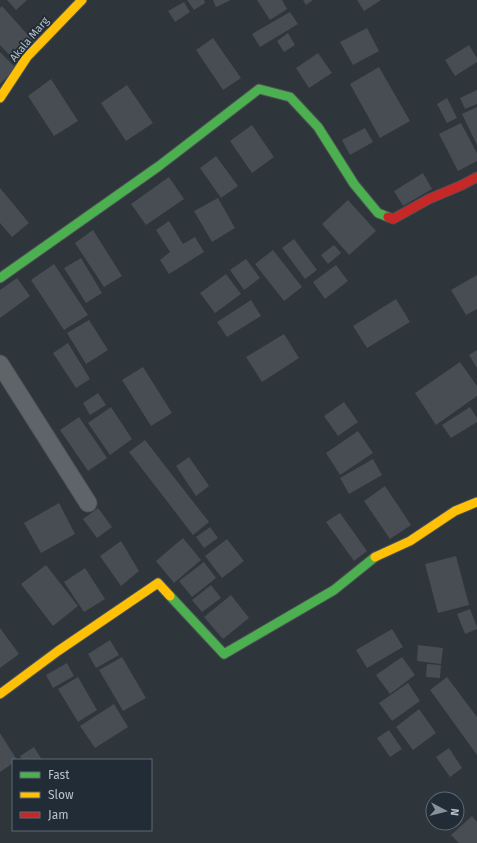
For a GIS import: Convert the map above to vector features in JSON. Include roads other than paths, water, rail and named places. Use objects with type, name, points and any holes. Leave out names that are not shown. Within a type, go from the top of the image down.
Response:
[{"type":"street","name":"Akala Marg","points":[[0,98],[28,57],[82,0]]},
{"type":"street","points":[[0,278],[153,170],[259,89],[290,97],[318,126],[354,184],[378,213],[393,219],[429,199],[477,177]]},
{"type":"street","points":[[0,364],[88,503]]},
{"type":"street","points":[[0,694],[21,677],[93,626],[158,583],[224,654],[334,590],[376,556],[410,541],[455,511],[477,502]]}]
